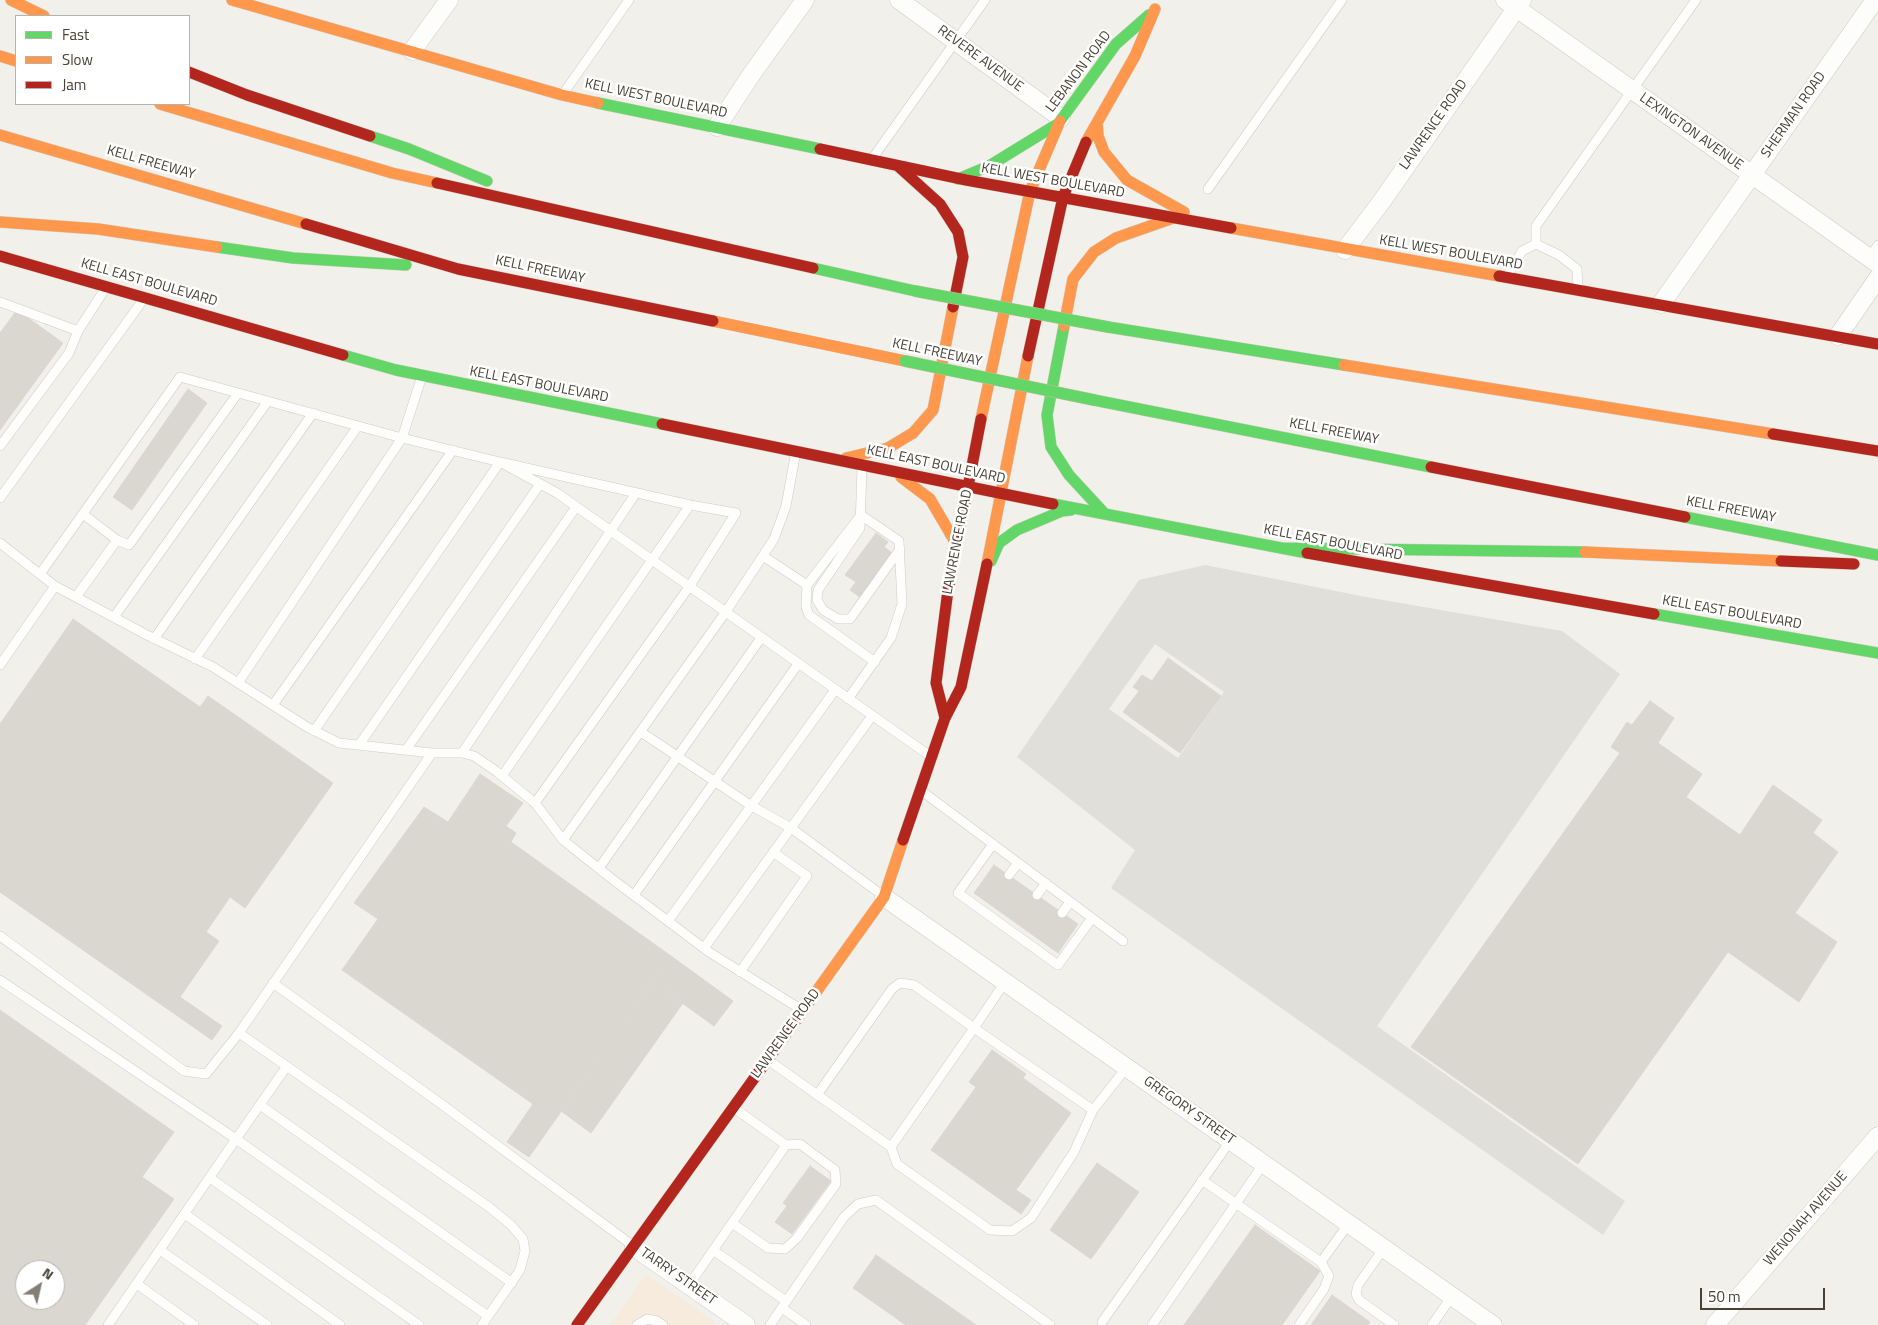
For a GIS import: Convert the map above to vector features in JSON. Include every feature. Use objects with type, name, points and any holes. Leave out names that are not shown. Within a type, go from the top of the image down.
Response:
[{"type":"main road","points":[[12,0],[42,15]]},
{"type":"main road","name":"KELL WEST BOULEVARD","points":[[232,0],[562,95],[958,179],[1345,250],[1660,304],[1878,344]]},
{"type":"main road","name":"LEBANON ROAD","points":[[1030,191],[1060,120],[1116,44],[1159,4]]},
{"type":"main road","name":"LEBANON ROAD","points":[[1063,197],[1097,123],[1135,56],[1159,4]]},
{"type":"main road","points":[[0,56],[15,61]]},
{"type":"main road","points":[[190,72],[247,95],[409,149],[558,210]]},
{"type":"main road","points":[[163,105],[392,173],[915,291],[1108,327],[1878,451]]},
{"type":"main road","points":[[958,179],[989,166],[1060,120]]},
{"type":"main road","points":[[1097,123],[1098,136],[1104,152],[1128,180],[1206,224]]},
{"type":"main road","name":"KELL FREEWAY","points":[[0,135],[458,269],[1094,400],[1878,555]]},
{"type":"main road","points":[[839,460],[888,448],[913,434],[933,410],[935,400],[963,257],[958,232],[940,204],[897,166]]},
{"type":"main road","name":"LAWRENCE ROAD","points":[[945,718],[936,683],[948,590],[994,352],[1030,191]]},
{"type":"main road","name":"LAWRENCE ROAD","points":[[577,1325],[884,897],[945,718],[961,687],[985,575],[1026,359],[1063,197]]},
{"type":"main road","points":[[1105,514],[1069,475],[1051,447],[1047,416],[1073,279],[1094,252],[1116,238],[1173,218]]},
{"type":"main road","points":[[0,222],[98,229],[293,258],[458,269]]},
{"type":"main road","name":"KELL EAST BOULEVARD","points":[[0,256],[422,376],[862,464],[968,488],[1281,548],[1878,653]]},
{"type":"main road","points":[[895,473],[930,499],[957,545]]},
{"type":"main road","points":[[985,575],[999,543],[1017,530],[1062,511],[1078,509]]},
{"type":"main road","points":[[1281,548],[1593,552],[1878,565]]},
{"type":"street","points":[[412,51],[449,0]]},
{"type":"street","points":[[717,127],[751,75],[805,0]]},
{"type":"street","name":"REVERE AVENUE","points":[[899,0],[1060,120]]},
{"type":"street","name":"SHERMAN ROAD","points":[[1660,304],[1875,0]]},
{"type":"street","name":"LEXINGTON AVENUE","points":[[1514,3],[1752,175],[1875,256]]},
{"type":"street","name":"LAWRENCE ROAD","points":[[1345,250],[1382,201],[1514,3]]},
{"type":"street","points":[[1838,336],[1878,278]]},
{"type":"street","name":"GREGORY STREET","points":[[884,897],[1493,1325]]},
{"type":"street","name":"WENONAH AVENUE","points":[[1715,1325],[1878,1136]]},
{"type":"street","name":"TARRY STREET","points":[[634,1247],[746,1325]]},
{"type":"lane","points":[[562,95],[629,0]]},
{"type":"lane","points":[[872,160],[985,0]]},
{"type":"lane","points":[[1208,189],[1342,0]]},
{"type":"lane","points":[[1536,244],[1536,226],[1696,0]]},
{"type":"lane","points":[[1506,278],[1522,251],[1536,244]]},
{"type":"lane","points":[[1536,244],[1559,255],[1577,269],[1579,290]]},
{"type":"lane","points":[[0,446],[69,353],[78,330],[106,286]]},
{"type":"lane","points":[[0,498],[145,298]]},
{"type":"lane","points":[[0,302],[78,330]]},
{"type":"lane","points":[[238,683],[402,438],[422,376]]},
{"type":"lane","points":[[40,574],[180,377],[402,438],[500,462],[690,505],[736,513],[689,587],[535,803]]},
{"type":"lane","points":[[83,514],[117,540],[130,545],[238,392]]},
{"type":"lane","points":[[114,617],[268,401]]},
{"type":"lane","points":[[154,639],[313,413]]},
{"type":"lane","points":[[195,658],[358,426]]},
{"type":"lane","points":[[273,705],[453,450]]},
{"type":"lane","points":[[563,840],[725,613],[774,539],[786,506],[796,451]]},
{"type":"lane","points":[[500,462],[576,507],[932,758]]},
{"type":"lane","points":[[314,731],[500,462]]},
{"type":"lane","points":[[862,464],[860,528],[818,590],[817,600],[823,610],[838,619],[850,619],[900,549]]},
{"type":"lane","points":[[359,745],[540,484]]},
{"type":"lane","points":[[462,753],[636,493]]},
{"type":"lane","points":[[502,776],[650,560],[690,505]]},
{"type":"lane","points":[[406,750],[576,507]]},
{"type":"lane","points":[[848,699],[891,638],[902,604],[899,541],[861,515]]},
{"type":"lane","points":[[861,515],[807,586],[806,607],[809,615],[875,662]]},
{"type":"lane","points":[[76,597],[117,540]]},
{"type":"lane","points":[[0,543],[55,586],[154,639],[195,658],[314,731],[339,743],[432,753],[462,753],[474,756],[535,803],[563,840],[599,868],[704,948],[803,1011]]},
{"type":"lane","points":[[763,556],[807,586]]},
{"type":"lane","points":[[0,665],[55,586]]},
{"type":"lane","points":[[599,868],[679,758],[761,638]]},
{"type":"lane","points":[[634,895],[798,664]]},
{"type":"lane","points":[[668,921],[750,805],[835,690]]},
{"type":"lane","points":[[704,948],[872,716]]},
{"type":"lane","points":[[641,732],[750,805],[791,828],[884,897]]},
{"type":"lane","points":[[0,936],[184,1071],[206,1074],[239,1032],[432,753]]},
{"type":"lane","points":[[921,790],[1123,941]]},
{"type":"lane","points":[[993,844],[958,893],[983,912],[1058,965],[1092,918]]},
{"type":"lane","points":[[740,972],[807,876],[773,852]]},
{"type":"lane","points":[[1009,875],[1018,863]]},
{"type":"lane","points":[[1037,895],[1046,884]]},
{"type":"lane","points":[[1062,913],[1070,902]]},
{"type":"lane","points":[[983,912],[988,904]]},
{"type":"lane","points":[[1011,932],[1017,924]]},
{"type":"lane","points":[[1036,950],[1042,942]]},
{"type":"lane","points":[[0,980],[236,1139],[488,1316]]},
{"type":"lane","points":[[891,1147],[1005,982]]},
{"type":"lane","points":[[817,1095],[892,989],[900,983],[914,985],[1093,1110]]},
{"type":"lane","points":[[272,984],[444,1106],[634,1247]]},
{"type":"lane","points":[[239,1032],[511,1225],[523,1239],[525,1251],[520,1270],[482,1325]]},
{"type":"lane","points":[[768,1060],[891,1147],[897,1164],[990,1230],[1012,1232],[1031,1218],[1074,1152],[1093,1110],[1127,1067]]},
{"type":"lane","points":[[113,1323],[160,1250],[287,1066]]},
{"type":"lane","points":[[260,1105],[512,1283]]},
{"type":"lane","points":[[732,1222],[768,1248],[785,1249],[797,1238],[836,1184],[835,1170],[800,1144],[786,1144],[734,1107]]},
{"type":"lane","points":[[1102,1322],[1231,1140]]},
{"type":"lane","points":[[689,1285],[786,1144]]},
{"type":"lane","points":[[1152,1325],[1264,1163]]},
{"type":"lane","points":[[210,1178],[419,1325]]},
{"type":"lane","points":[[1202,1180],[1321,1262],[1329,1276],[1324,1289],[1299,1325]]},
{"type":"lane","points":[[770,1325],[844,1218],[858,1204],[876,1200],[1050,1325]]},
{"type":"lane","points":[[185,1214],[340,1325]]},
{"type":"lane","points":[[1321,1262],[1349,1223]]},
{"type":"lane","points":[[1384,1248],[1358,1285],[1356,1294],[1359,1300],[1394,1325]]},
{"type":"lane","points":[[160,1250],[267,1325]]},
{"type":"lane","points":[[713,1250],[784,1304],[806,1325]]},
{"type":"lane","points":[[137,1284],[194,1325]]},
{"type":"lane","points":[[1432,1325],[1452,1296]]},
{"type":"lane","points":[[638,1325],[647,1320],[657,1321],[663,1325]]},
{"type":"shaded area","points":[[1205,565],[1366,597],[1562,631],[1620,674],[1377,1026],[1625,1201],[1603,1235],[1111,888],[1135,850],[1017,757],[1139,580]],"holes":[[[1155,644],[1224,692],[1178,758],[1109,709]]]},
{"type":"shaded area","points":[[646,1274],[719,1325],[610,1325]]},
{"type":"building","points":[[17,310],[63,343],[0,430],[0,333]]},
{"type":"building","points":[[188,389],[207,403],[132,510],[113,497]]},
{"type":"building","points":[[876,533],[888,542],[884,547],[892,553],[864,600],[850,590],[856,582],[845,575]]},
{"type":"building","points":[[73,619],[200,707],[208,696],[333,783],[245,908],[230,897],[206,932],[219,941],[180,997],[222,1026],[212,1040],[0,892],[0,724]]},
{"type":"building","points":[[1168,658],[1221,696],[1180,753],[1123,712],[1139,691],[1133,687],[1142,675],[1152,681]]},
{"type":"building","points":[[1650,701],[1674,718],[1658,743],[1702,774],[1686,797],[1740,835],[1773,785],[1822,820],[1813,833],[1838,852],[1795,913],[1837,942],[1799,1002],[1728,952],[1578,1164],[1411,1047],[1620,753],[1611,747],[1627,722],[1632,725]]},
{"type":"building","points":[[480,774],[523,803],[506,826],[516,833],[511,842],[671,956],[529,1157],[507,1142],[533,1104],[342,970],[378,919],[354,903],[424,807],[448,822]]},
{"type":"building","points":[[994,865],[1078,924],[1058,953],[974,893]]},
{"type":"building","points":[[671,956],[733,1001],[714,1026],[653,982]]},
{"type":"building","points":[[653,982],[683,1003],[591,1133],[561,1111]]},
{"type":"building","points":[[0,1010],[174,1132],[142,1177],[174,1199],[85,1325],[0,1325]]},
{"type":"building","points":[[992,1050],[1026,1074],[1023,1078],[1071,1113],[1016,1190],[1031,1200],[1021,1214],[931,1150],[976,1087],[969,1082]]},
{"type":"building","points":[[1097,1163],[1139,1192],[1091,1259],[1050,1230]]},
{"type":"building","points":[[810,1166],[831,1181],[792,1234],[775,1222],[787,1206],[783,1203]]},
{"type":"building","points":[[1255,1225],[1320,1271],[1282,1325],[1184,1325]]},
{"type":"building","points":[[876,1255],[976,1325],[906,1325],[853,1288]]},
{"type":"building","points":[[1332,1295],[1370,1322],[1368,1325],[1311,1325]]},
{"type":"traffic: fast","points":[[1060,121],[1116,44],[1149,15]]},
{"type":"traffic: fast","points":[[598,103],[820,149]]},
{"type":"traffic: fast","points":[[958,179],[989,166],[1059,123]]},
{"type":"traffic: fast","points":[[370,136],[409,149],[487,181]]},
{"type":"traffic: fast","points":[[217,247],[293,258],[406,265]]},
{"type":"traffic: fast","points":[[813,268],[915,291]]},
{"type":"traffic: fast","points":[[915,291],[1108,327]]},
{"type":"traffic: fast","points":[[1064,326],[1047,415],[1051,447],[1069,475],[1105,514]]},
{"type":"traffic: fast","points":[[1108,327],[1344,365]]},
{"type":"traffic: fast","points":[[343,355],[396,370],[662,424]]},
{"type":"traffic: fast","points":[[905,361],[1094,400]]},
{"type":"traffic: fast","points":[[1094,400],[1431,467]]},
{"type":"traffic: fast","points":[[1053,504],[1307,553]]},
{"type":"traffic: fast","points":[[991,561],[999,543],[1017,530],[1062,511],[1071,510]]},
{"type":"traffic: fast","points":[[1685,517],[1878,555]]},
{"type":"traffic: fast","points":[[1281,548],[1585,552]]},
{"type":"traffic: fast","points":[[1654,614],[1878,653]]},
{"type":"traffic: slow","points":[[11,0],[42,15]]},
{"type":"traffic: slow","points":[[232,0],[562,95],[598,103]]},
{"type":"traffic: slow","points":[[1086,142],[1135,56],[1155,9]]},
{"type":"traffic: slow","points":[[0,56],[15,61]]},
{"type":"traffic: slow","points":[[163,105],[392,173],[437,183]]},
{"type":"traffic: slow","points":[[981,419],[1030,191],[1060,121]]},
{"type":"traffic: slow","points":[[1097,123],[1098,136],[1104,152],[1127,180],[1184,212]]},
{"type":"traffic: slow","points":[[0,135],[306,224]]},
{"type":"traffic: slow","points":[[1064,326],[1073,279],[1094,252],[1116,238],[1173,218]]},
{"type":"traffic: slow","points":[[0,222],[98,229],[217,247]]},
{"type":"traffic: slow","points":[[1231,228],[1499,276]]},
{"type":"traffic: slow","points":[[846,458],[888,448],[913,433],[933,410],[953,307]]},
{"type":"traffic: slow","points":[[713,321],[905,361]]},
{"type":"traffic: slow","points":[[987,564],[1028,356]]},
{"type":"traffic: slow","points":[[1344,365],[1773,434]]},
{"type":"traffic: slow","points":[[901,477],[930,499],[957,545]]},
{"type":"traffic: slow","points":[[1585,552],[1781,561]]},
{"type":"traffic: slow","points":[[796,1020],[884,897],[903,840]]},
{"type":"traffic: jam","points":[[190,72],[247,95],[370,136]]},
{"type":"traffic: jam","points":[[1028,356],[1063,197],[1086,142]]},
{"type":"traffic: jam","points":[[820,149],[966,180],[1231,228]]},
{"type":"traffic: jam","points":[[899,167],[940,204],[958,232],[963,257],[953,307]]},
{"type":"traffic: jam","points":[[437,183],[813,268]]},
{"type":"traffic: jam","points":[[306,224],[458,269],[713,321]]},
{"type":"traffic: jam","points":[[0,256],[343,355]]},
{"type":"traffic: jam","points":[[1499,276],[1878,344]]},
{"type":"traffic: jam","points":[[945,718],[936,683],[948,590],[981,419]]},
{"type":"traffic: jam","points":[[662,424],[1053,504]]},
{"type":"traffic: jam","points":[[1773,434],[1878,451]]},
{"type":"traffic: jam","points":[[1431,467],[1685,517]]},
{"type":"traffic: jam","points":[[1307,553],[1654,614]]},
{"type":"traffic: jam","points":[[1781,561],[1854,564]]},
{"type":"traffic: jam","points":[[903,840],[945,718],[961,687],[987,564]]},
{"type":"traffic: jam","points":[[577,1325],[796,1020]]}]
